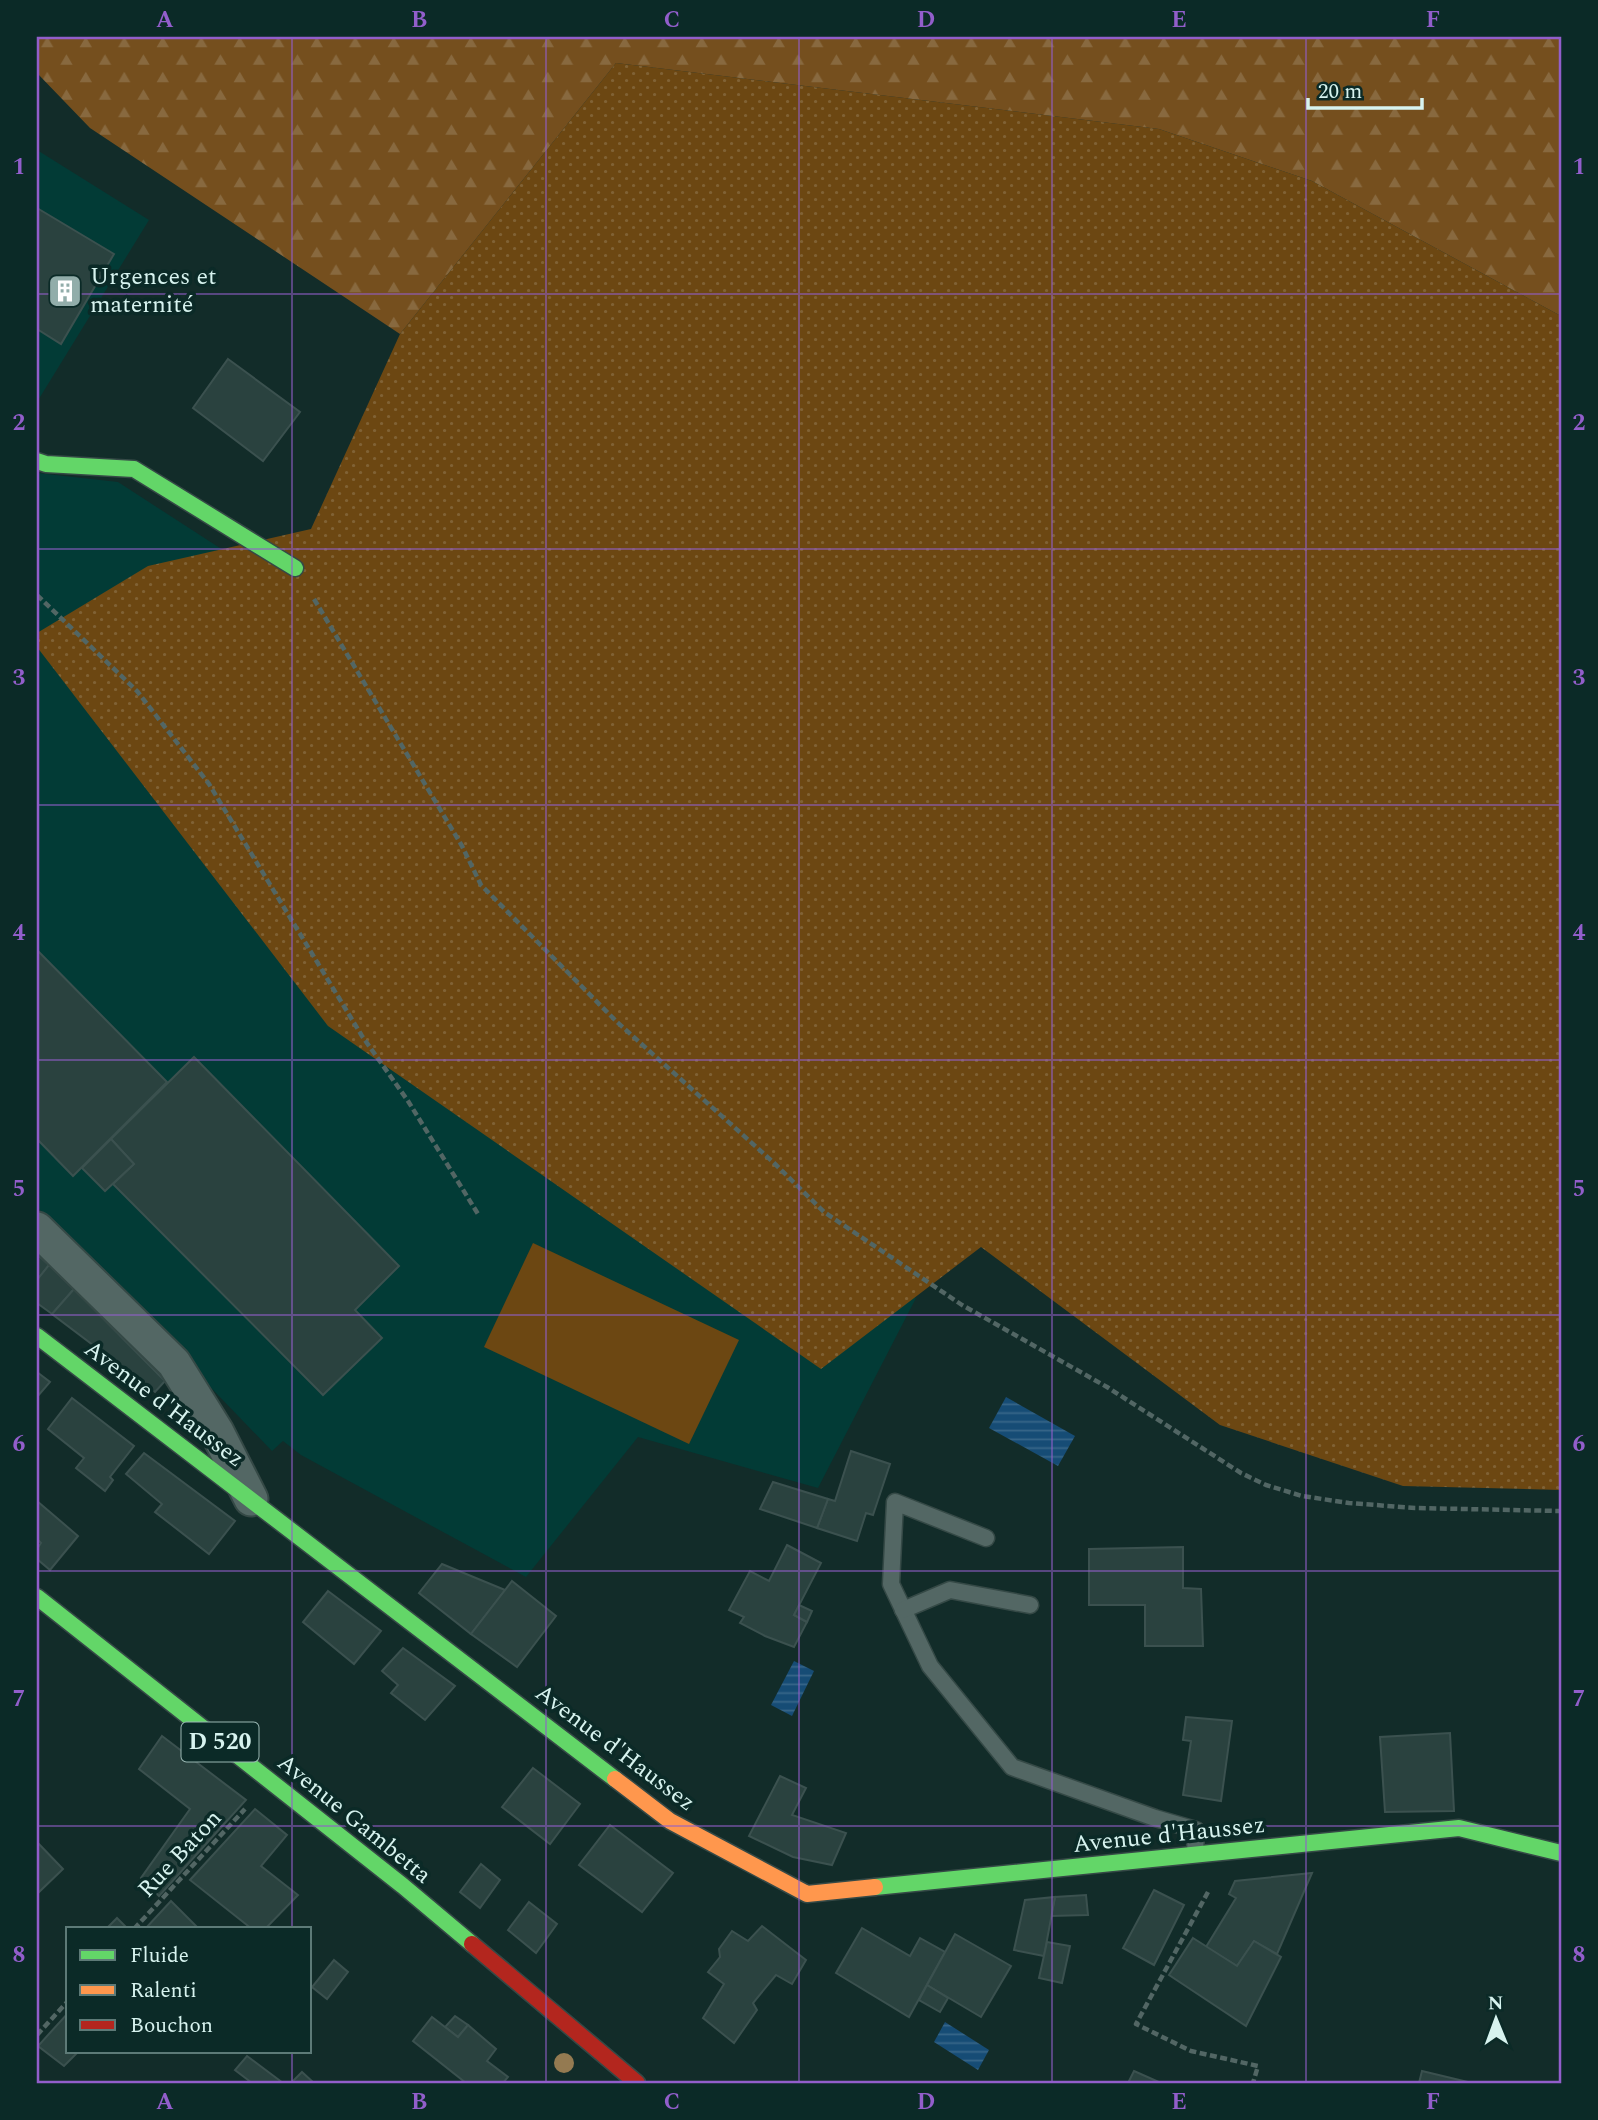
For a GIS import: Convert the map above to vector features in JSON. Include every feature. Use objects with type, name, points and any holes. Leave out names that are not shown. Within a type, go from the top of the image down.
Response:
[{"type":"street","points":[[37,461],[46,464],[134,468],[295,568]]},
{"type":"street","points":[[37,1229],[174,1363],[217,1432],[251,1500]]},
{"type":"street","name":"Avenue d'Haussez","points":[[37,1336],[670,1821],[807,1894],[1459,1828],[1561,1853]]},
{"type":"street","name":"Avenue Gambetta","points":[[37,1597],[403,1886],[637,2083]]},
{"type":"lane","points":[[986,1538],[895,1502],[891,1584],[930,1666],[1012,1767],[1196,1830],[1195,1855]]},
{"type":"lane","points":[[903,1610],[950,1590],[1030,1605]]},
{"type":"path","points":[[295,568],[462,846],[481,885],[617,1022],[763,1153],[824,1212],[962,1305],[1107,1387],[1241,1473],[1266,1485],[1301,1496],[1375,1505],[1561,1511]]},
{"type":"path","points":[[37,595],[137,691],[209,784],[362,1036],[408,1101],[478,1214]]},
{"type":"path","name":"Rue Baton","points":[[136,1927],[252,1802]]},
{"type":"path","points":[[1214,1854],[1212,1884],[1136,2024],[1191,2051],[1258,2066],[1253,2083]]},
{"type":"path","points":[[37,2035],[66,2003]]},
{"type":"shaded area","points":[[616,63],[1159,129],[1312,181],[1561,316],[1561,1490],[1403,1486],[1220,1425],[981,1247],[821,1369],[328,1026],[37,647],[37,633],[148,566],[311,529],[400,334]]},
{"type":"shaded area","points":[[37,150],[149,220],[37,402]]},
{"type":"shaded area","points":[[37,473],[118,482],[243,563],[465,910],[916,1298],[818,1488],[638,1437],[526,1577],[301,1455],[283,1441],[272,1451],[37,1207]]},
{"type":"shaded area","points":[[533,1243],[739,1340],[689,1444],[484,1347]]},
{"type":"shaded area","points":[[1006,1397],[1075,1436],[1058,1466],[989,1428]]},
{"type":"shaded area","points":[[794,1661],[814,1671],[792,1716],[771,1705]]},
{"type":"shaded area","points":[[945,2022],[989,2050],[978,2070],[934,2042]]},
{"type":"green space","points":[[37,37],[1561,37],[1561,316],[1312,181],[1159,129],[616,63],[400,334],[90,128],[37,73]]},
{"type":"building","name":"Urgences et maternité","points":[[37,208],[114,254],[61,344],[37,329]]},
{"type":"building","points":[[228,359],[300,412],[263,461],[193,408]]},
{"type":"building","points":[[37,950],[167,1082],[73,1176],[37,1139]]},
{"type":"building","points":[[194,1057],[399,1266],[355,1310],[382,1338],[323,1395],[113,1184],[134,1164],[111,1139]]},
{"type":"building","points":[[111,1139],[134,1164],[105,1191],[82,1168]]},
{"type":"building","points":[[37,1254],[49,1265],[37,1280]]},
{"type":"building","points":[[49,1265],[74,1289],[52,1314],[37,1303],[37,1280]]},
{"type":"building","points":[[74,1289],[165,1381],[155,1392],[52,1314]]},
{"type":"building","points":[[37,1372],[50,1382],[37,1397]]},
{"type":"building","points":[[72,1398],[134,1446],[110,1477],[113,1480],[105,1491],[76,1468],[84,1458],[48,1429]]},
{"type":"building","points":[[851,1451],[890,1464],[873,1515],[866,1513],[857,1541],[817,1528],[828,1499],[835,1501]]},
{"type":"building","points":[[144,1453],[235,1521],[209,1554],[155,1512],[162,1504],[126,1474]]},
{"type":"building","points":[[773,1482],[828,1499],[817,1528],[760,1509]]},
{"type":"building","points":[[37,1501],[78,1536],[50,1570],[37,1559],[37,1549],[41,1543],[37,1539]]},
{"type":"building","points":[[787,1545],[821,1563],[794,1615],[807,1622],[794,1647],[740,1623],[744,1617],[729,1610],[750,1571],[769,1581]]},
{"type":"building","points":[[1183,1547],[1183,1588],[1201,1589],[1203,1646],[1145,1646],[1145,1605],[1089,1605],[1089,1549]]},
{"type":"building","points":[[442,1564],[505,1590],[471,1634],[419,1593]]},
{"type":"building","points":[[512,1581],[556,1616],[517,1667],[471,1634]]},
{"type":"building","points":[[328,1591],[381,1631],[354,1664],[303,1622]]},
{"type":"building","points":[[799,1605],[812,1611],[807,1622],[794,1615]]},
{"type":"building","points":[[403,1648],[455,1686],[425,1720],[391,1693],[398,1685],[382,1671]]},
{"type":"building","points":[[1186,1717],[1232,1721],[1221,1801],[1183,1795],[1191,1741],[1183,1740]]},
{"type":"building","points":[[1450,1733],[1454,1811],[1385,1812],[1380,1737]]},
{"type":"building","points":[[162,1736],[246,1800],[159,1896],[141,1878],[190,1809],[139,1769]]},
{"type":"building","points":[[533,1768],[580,1804],[550,1844],[502,1807]]},
{"type":"building","points":[[780,1776],[806,1788],[792,1815],[846,1833],[832,1865],[793,1857],[749,1836]]},
{"type":"building","points":[[255,1809],[287,1835],[261,1866],[298,1895],[267,1927],[249,1927],[190,1880]]},
{"type":"building","points":[[610,1825],[673,1873],[642,1912],[579,1865]]},
{"type":"building","points":[[37,1842],[63,1869],[38,1893],[37,1892]]},
{"type":"building","points":[[481,1864],[500,1880],[480,1908],[460,1892]]},
{"type":"building","points":[[1312,1873],[1277,1954],[1254,1941],[1237,1966],[1206,1947],[1236,1898],[1229,1894],[1235,1881]]},
{"type":"building","points":[[1154,1890],[1184,1905],[1154,1965],[1123,1948]]},
{"type":"building","points":[[1086,1895],[1088,1915],[1051,1916],[1055,1897]]},
{"type":"building","points":[[1055,1897],[1044,1956],[1014,1950],[1025,1900]]},
{"type":"building","points":[[171,1901],[197,1927],[147,1927]]},
{"type":"building","points":[[529,1902],[557,1924],[536,1953],[508,1930]]},
{"type":"building","points":[[117,1918],[126,1927],[108,1927]]},
{"type":"building","points":[[762,1926],[806,1960],[792,1984],[776,1975],[753,2003],[757,2010],[734,2043],[703,2018],[724,1984],[708,1972],[720,1957],[719,1949],[732,1931],[748,1941]]},
{"type":"building","points":[[862,1928],[910,1956],[920,1938],[945,1952],[909,2017],[836,1973]]},
{"type":"building","points":[[955,1934],[1011,1966],[981,2017],[927,1985]]},
{"type":"building","points":[[1193,1938],[1237,1966],[1254,1941],[1281,1957],[1246,2026],[1169,1975]]},
{"type":"building","points":[[1047,1942],[1070,1946],[1062,1983],[1039,1978]]},
{"type":"building","points":[[334,1960],[348,1972],[327,1999],[312,1987]]},
{"type":"building","points":[[927,1985],[948,1998],[940,2012],[919,2000]]},
{"type":"building","points":[[66,2015],[66,2054],[76,2054],[64,2066],[38,2046]]},
{"type":"building","points":[[455,2016],[468,2025],[458,2037],[445,2027]]},
{"type":"building","points":[[432,2017],[458,2037],[468,2025],[496,2049],[487,2061],[508,2077],[503,2083],[466,2083],[413,2041]]},
{"type":"building","points":[[247,2056],[283,2083],[252,2083],[235,2070]]},
{"type":"building","points":[[1134,2071],[1161,2083],[1128,2083]]},
{"type":"building","points":[[1422,2071],[1472,2083],[1419,2083]]},
{"type":"building","points":[[302,2072],[314,2083],[291,2083]]},
{"type":"traffic: fast","points":[[37,461],[46,464],[134,469],[295,568]]},
{"type":"traffic: fast","points":[[37,1336],[615,1779]]},
{"type":"traffic: fast","points":[[37,1597],[403,1886],[472,1944]]},
{"type":"traffic: fast","points":[[875,1887],[1459,1828],[1561,1853]]},
{"type":"traffic: slow","points":[[615,1779],[670,1821],[807,1894],[875,1887]]},
{"type":"traffic: jam","points":[[472,1944],[637,2083]]},
{"type":"place","name":"Urgences et maternité","points":[[65,291]]}]
